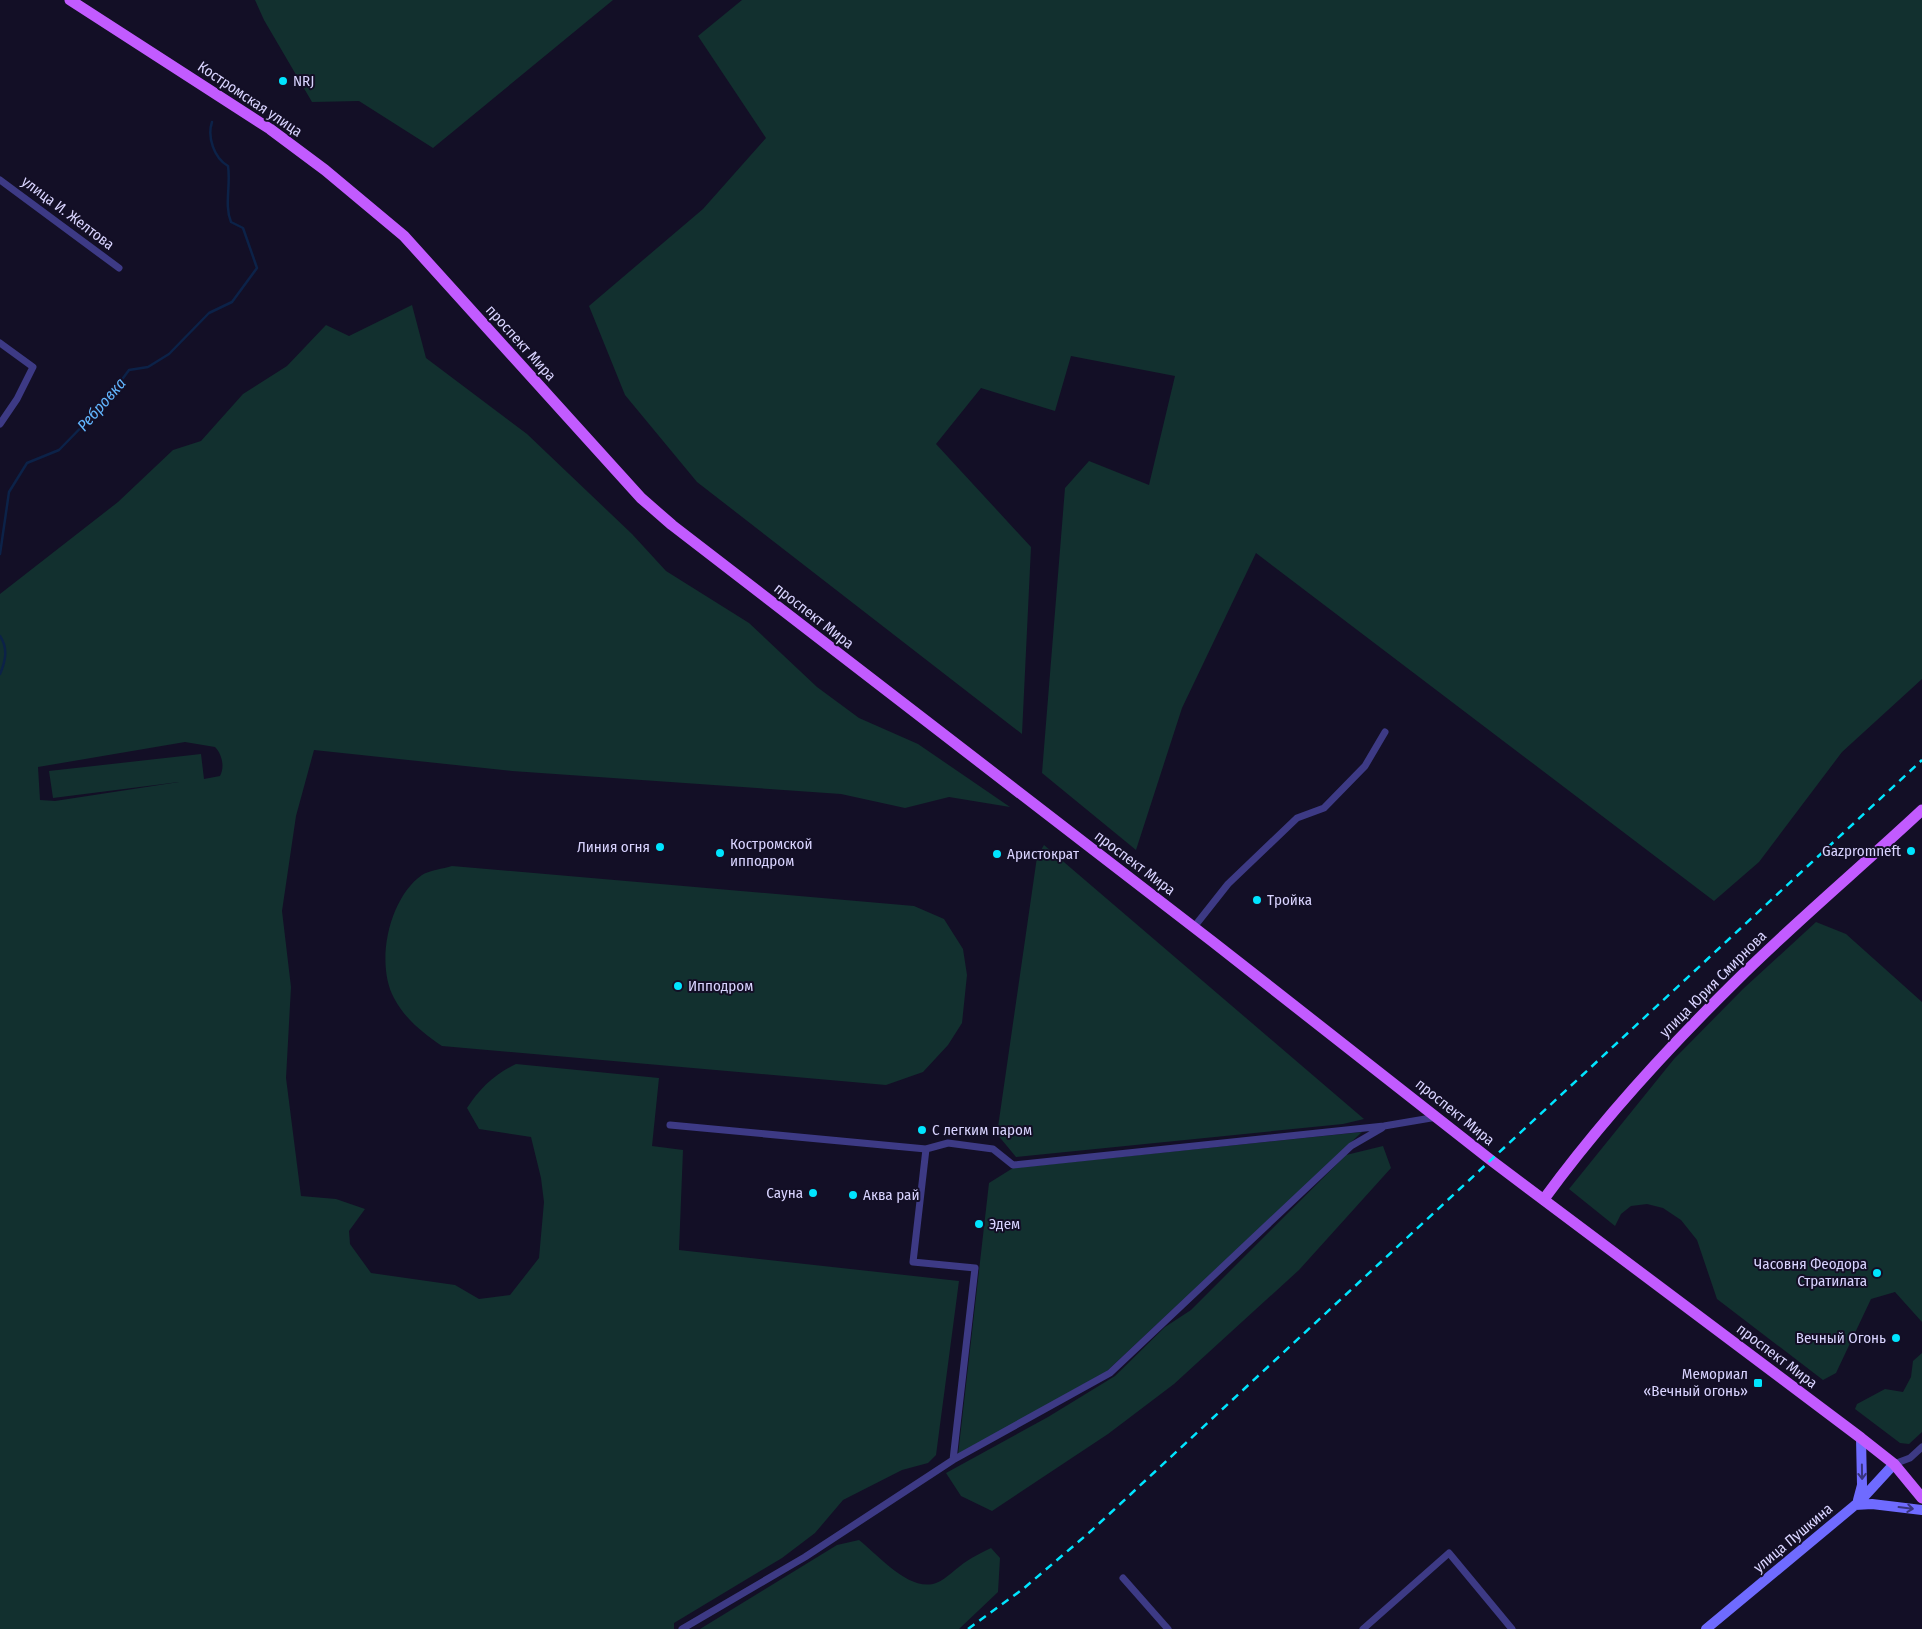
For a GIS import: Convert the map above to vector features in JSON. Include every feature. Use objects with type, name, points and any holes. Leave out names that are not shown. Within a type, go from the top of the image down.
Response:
[{"type":"main road","name":"Костромская улица","points":[[70,0],[270,129],[325,170],[404,236]]},
{"type":"main road","name":"проспект Мира","points":[[404,236],[641,498],[1492,1161],[1861,1438],[1894,1464],[1922,1498]]},
{"type":"main road","name":"улица Юрия Смирнова","points":[[1544,1199],[1623,1100],[1672,1045],[1749,968],[1922,810]]},
{"type":"street","name":"улица И. Желтова","points":[[0,180],[119,268]]},
{"type":"street","points":[[0,343],[33,367],[17,398],[0,424]]},
{"type":"street","points":[[1194,927],[1228,884],[1297,818],[1324,808],[1365,766],[1384,732]]},
{"type":"street","points":[[670,1125],[926,1150],[948,1143],[993,1149],[1014,1165],[1384,1126],[1437,1117]]},
{"type":"street","points":[[682,1629],[805,1557],[953,1460],[1110,1373],[1351,1146],[1384,1126]]},
{"type":"street","points":[[926,1150],[913,1262],[975,1268],[953,1460]]},
{"type":"street","points":[[1861,1438],[1862,1485],[1855,1505],[1872,1504],[1922,1510]]},
{"type":"street","points":[[1894,1464],[1910,1458],[1922,1447]]},
{"type":"street","name":"улица Пушкина","points":[[1706,1629],[1855,1505],[1894,1464]]},
{"type":"street","points":[[1363,1629],[1449,1553],[1512,1629]]},
{"type":"street","points":[[1123,1578],[1168,1629]]},
{"type":"green space","points":[[255,0],[613,0],[433,148],[359,101],[312,102],[264,20]]},
{"type":"green space","points":[[742,0],[1922,0],[1922,679],[1842,752],[1759,862],[1714,901],[1256,553],[1182,708],[1136,850],[1042,773],[1065,488],[1089,461],[1149,485],[1175,376],[1071,356],[1055,411],[981,388],[936,444],[1031,547],[1022,734],[697,482],[625,395],[589,306],[703,209],[766,138],[698,36]]},
{"type":"green space","points":[[412,305],[426,358],[527,434],[632,534],[666,571],[749,623],[817,687],[859,718],[918,744],[1010,807],[949,797],[905,808],[841,794],[512,771],[314,750],[296,816],[282,911],[291,987],[286,1078],[301,1196],[336,1199],[365,1209],[349,1231],[350,1244],[371,1273],[455,1285],[479,1299],[510,1295],[539,1258],[544,1202],[541,1178],[531,1137],[479,1129],[467,1108],[488,1082],[516,1064],[659,1078],[652,1146],[683,1150],[679,1250],[959,1281],[936,1455],[928,1463],[902,1470],[843,1500],[815,1533],[782,1558],[674,1623],[674,1629],[0,1629],[0,594],[118,502],[173,450],[201,441],[243,394],[287,366],[326,325],[349,336]],"holes":[[[185,742],[215,747],[222,761],[220,776],[204,779],[201,754],[49,771],[53,798],[179,782],[55,801],[40,800],[38,767]]]},
{"type":"green space","points":[[1044,845],[1364,1119],[1343,1124],[1016,1157],[997,1134],[1037,857]]},
{"type":"green space","name":"Ипподром","points":[[452,866],[914,906],[944,919],[963,949],[967,975],[962,1023],[948,1045],[923,1072],[886,1085],[442,1046],[415,1025],[398,1006],[388,984],[386,950],[388,932],[394,915],[401,899],[411,885],[425,873]]},
{"type":"green space","points":[[1816,922],[1846,934],[1922,1002],[1922,1322],[1895,1292],[1871,1299],[1836,1373],[1823,1380],[1717,1299],[1697,1240],[1681,1220],[1663,1208],[1647,1204],[1631,1206],[1621,1214],[1615,1226],[1569,1189],[1674,1059],[1743,989]]},
{"type":"green space","points":[[1362,1132],[1107,1371],[958,1455],[989,1183],[1013,1168]]},
{"type":"green space","points":[[1383,1146],[1391,1168],[1299,1270],[1174,1384],[1108,1434],[992,1511],[961,1496],[946,1473],[1048,1417],[1115,1376],[1165,1327],[1191,1310],[1346,1155]]},
{"type":"green space","points":[[1922,1353],[1922,1432],[1909,1444],[1900,1443],[1855,1409],[1857,1404],[1885,1389],[1903,1392],[1911,1377],[1913,1361]]},
{"type":"green space","points":[[859,1540],[894,1570],[905,1577],[926,1585],[940,1581],[970,1559],[991,1548],[1000,1558],[998,1592],[959,1629],[700,1629],[837,1545]]},
{"type":"waterway","name":"Ребровка","points":[[0,554],[9,492],[27,463],[59,450],[104,404],[129,370],[148,367],[169,354],[209,313],[232,302],[257,268],[243,228],[231,222],[228,209],[228,166],[215,153],[210,134],[212,122]]},
{"type":"waterway","name":"Ребровка","points":[[0,636],[3,641],[5,654],[0,674]]},
{"type":"railway","points":[[968,1629],[1023,1589],[1091,1531],[1922,760]]},
{"type":"place","name":"NRJ","points":[[283,81]]},
{"type":"place","name":"Линия огня","points":[[660,847]]},
{"type":"place","name":"Gazpromneft","points":[[1911,851]]},
{"type":"place","name":"Костромской ипподром","points":[[720,853]]},
{"type":"place","name":"Аристократ","points":[[997,854]]},
{"type":"place","name":"Тройка","points":[[1257,900]]},
{"type":"place","name":"Ипподром","points":[[678,986]]},
{"type":"place","name":"С легким паром","points":[[922,1130]]},
{"type":"place","name":"Сауна","points":[[813,1193]]},
{"type":"place","name":"Аква рай","points":[[853,1195]]},
{"type":"place","name":"Эдем","points":[[979,1224]]},
{"type":"place","name":"Часовня Феодора Стратилата","points":[[1877,1273]]},
{"type":"place","name":"Вечный Огонь","points":[[1896,1338]]},
{"type":"place","name":"Мемориал «Вечный огонь»","points":[[1758,1383]]}]
